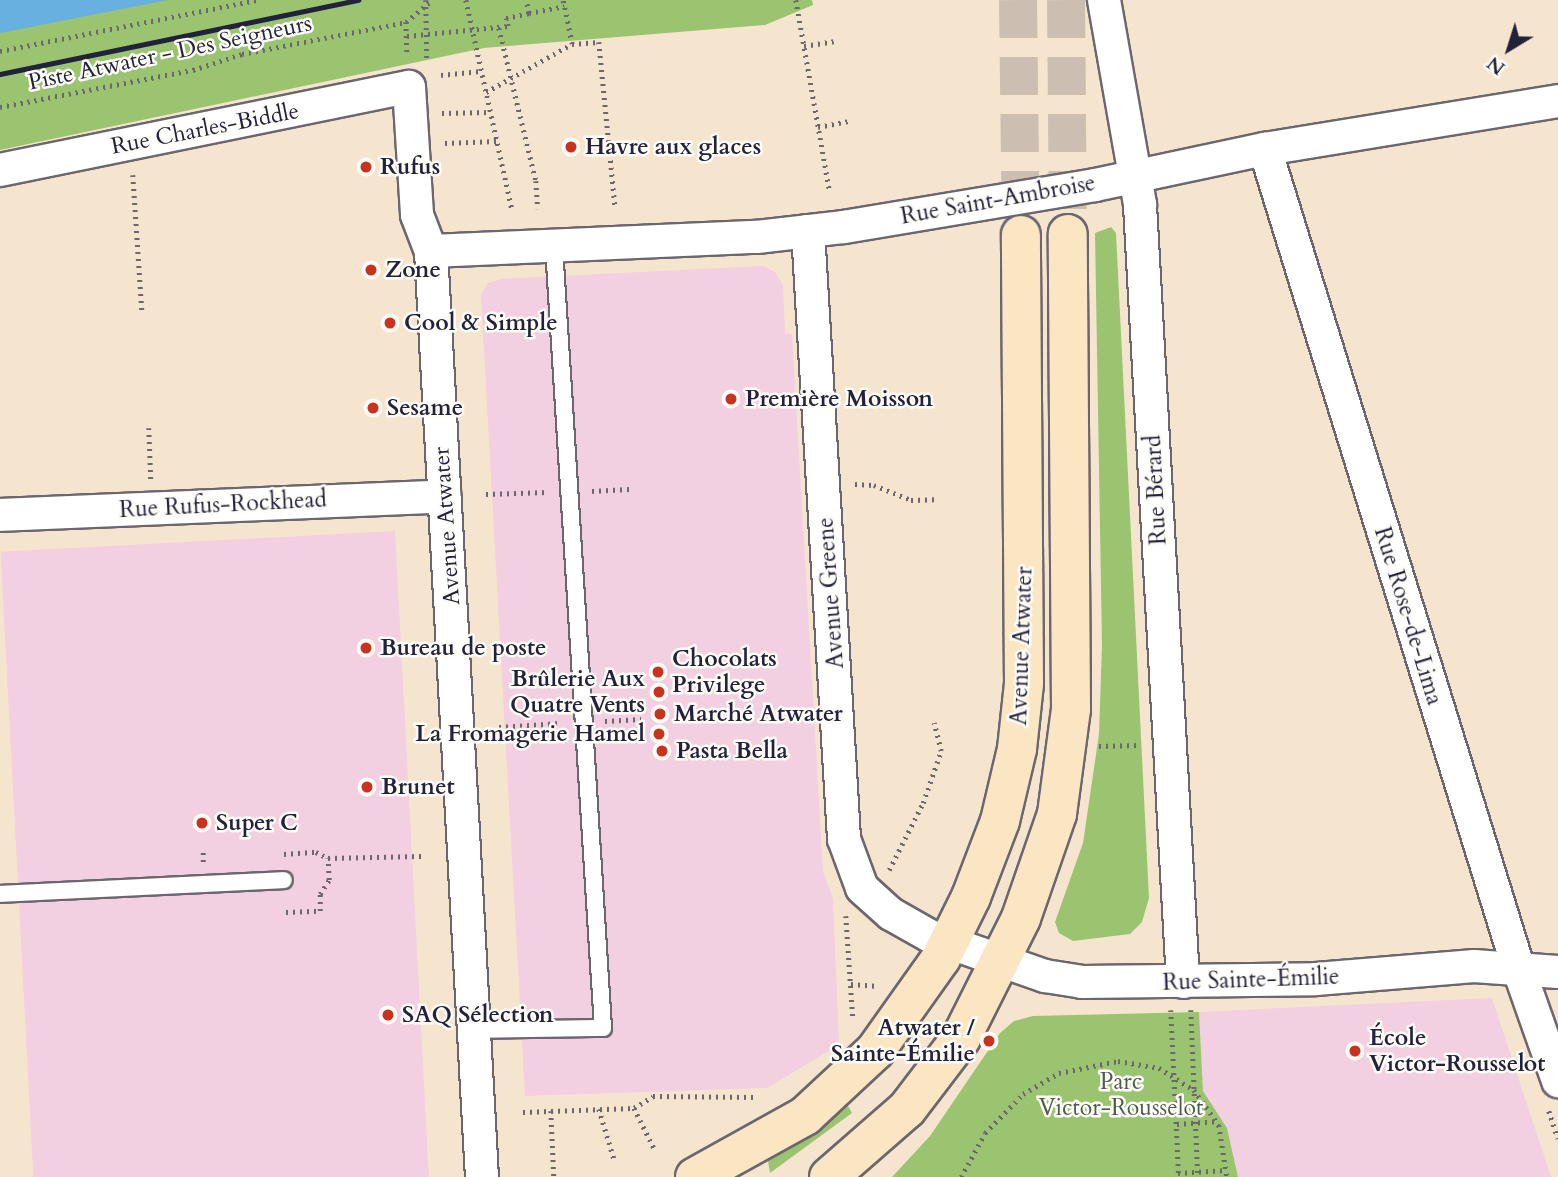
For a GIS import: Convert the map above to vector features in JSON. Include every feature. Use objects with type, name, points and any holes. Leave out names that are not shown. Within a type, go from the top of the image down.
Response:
[{"type":"main road","name":"Avenue Atwater","points":[[829,1177],[879,1138],[923,1090],[961,1038],[1001,962],[1048,844],[1069,744],[1068,234]]},
{"type":"main road","name":"Avenue Atwater","points":[[695,1177],[771,1138],[842,1084],[905,1015],[949,943],[1000,821],[1022,715],[1026,642],[1021,235]]},
{"type":"street","name":"Rue Bérard","points":[[1104,0],[1134,175],[1143,254],[1182,999]]},
{"type":"street","name":"Rue Charles-Biddle","points":[[0,170],[415,73]]},
{"type":"street","name":"Avenue Atwater","points":[[415,73],[417,215],[431,251],[482,1177]]},
{"type":"street","name":"Rue Saint-Ambroise","points":[[431,251],[808,231],[1134,175],[1265,149],[1558,101]]},
{"type":"street","name":"Rue Rose-de-Lima","points":[[1265,149],[1519,971],[1558,1081]]},
{"type":"street","name":"Avenue Greene","points":[[808,231],[848,860],[862,888],[876,902],[913,927],[949,943]]},
{"type":"street","name":"Rue Rufus-Rockhead","points":[[0,514],[445,496]]},
{"type":"street","name":"Rue Sainte-Émilie","points":[[949,943],[1001,962],[1082,982],[1182,999],[1349,977],[1474,967],[1558,972]]},
{"type":"lane","points":[[475,1030],[603,1028],[554,246]]},
{"type":"lane","points":[[0,894],[285,880]]},
{"type":"path","points":[[0,51],[257,0]]},
{"type":"path","name":"Piste Atwater - Des Seigneurs","points":[[0,107],[194,70],[242,54],[406,22],[425,3],[432,0]]},
{"type":"path","points":[[466,0],[512,211]]},
{"type":"path","points":[[526,0],[529,13]]},
{"type":"path","points":[[796,0],[830,192]]},
{"type":"path","points":[[415,73],[426,35],[425,3]]},
{"type":"path","points":[[407,36],[473,33],[508,26],[506,18],[563,3],[572,44]]},
{"type":"path","points":[[406,22],[415,73]]},
{"type":"path","points":[[499,27],[513,76],[538,209]]},
{"type":"path","points":[[804,47],[834,41]]},
{"type":"path","points":[[486,92],[572,44],[599,42],[615,205]]},
{"type":"path","points":[[441,75],[481,71]]},
{"type":"path","points":[[442,113],[490,112]]},
{"type":"path","points":[[818,127],[848,121]]},
{"type":"path","points":[[444,143],[497,141]]},
{"type":"path","points":[[131,164],[142,311]]},
{"type":"path","points":[[149,428],[152,484]]},
{"type":"path","points":[[854,484],[874,485],[911,500],[936,499]]},
{"type":"path","points":[[584,491],[629,489]]},
{"type":"path","points":[[486,494],[552,492]]},
{"type":"path","points":[[598,722],[641,719]]},
{"type":"path","points":[[499,727],[566,722]]},
{"type":"path","points":[[889,871],[923,803],[941,751],[934,723]]},
{"type":"path","points":[[1095,746],[1148,744]]},
{"type":"path","points":[[286,912],[320,911],[320,894],[329,880],[328,858]]},
{"type":"path","points":[[846,912],[853,1024]]},
{"type":"path","points":[[851,984],[878,986]]},
{"type":"path","points":[[1182,999],[1173,1101],[1177,1124],[1178,1175],[1227,1170]]},
{"type":"path","points":[[1182,999],[1194,1090],[1198,1174]]},
{"type":"path","points":[[961,1177],[996,1120],[1023,1094],[1050,1077],[1118,1061],[1147,1063],[1174,1076],[1194,1090],[1216,1121],[1227,1177]]},
{"type":"path","points":[[523,1112],[634,1108],[653,1096],[758,1097]]},
{"type":"path","points":[[634,1108],[654,1148]]},
{"type":"path","points":[[599,1109],[615,1162]]},
{"type":"path","points":[[551,1111],[554,1177]]},
{"type":"path","points":[[1177,1124],[1216,1121]]},
{"type":"shaded area","points":[[763,266],[775,272],[783,285],[785,334],[792,334],[823,872],[833,898],[839,1045],[767,1088],[525,1096],[481,295],[488,283],[500,279]]},
{"type":"shaded area","points":[[395,531],[429,1177],[33,1177],[1,552]]},
{"type":"shaded area","name":"École Victor-Rousselot","points":[[1492,998],[1551,1177],[1238,1177],[1227,1128],[1203,1091],[1199,1012]]},
{"type":"green space","points":[[0,0],[812,0],[813,5],[765,25],[484,48],[0,150]]},
{"type":"green space","points":[[1111,227],[1116,233],[1149,898],[1142,922],[1130,934],[1073,941],[1059,933],[1055,922],[1083,843],[1099,734],[1102,646],[1095,233]]},
{"type":"green space","name":"Parc Victor-Rousselot","points":[[1199,1012],[1203,1091],[1227,1128],[1238,1177],[892,1177],[930,1136],[1000,1033],[1014,1021],[1033,1016]]},
{"type":"green space","points":[[848,1106],[852,1113],[770,1173],[768,1161]]},
{"type":"water","points":[[0,0],[168,0],[0,33]]},
{"type":"tunnel","points":[[1018,0],[1021,235]]},
{"type":"tunnel","points":[[1066,0],[1068,234]]},
{"type":"railway","points":[[0,74],[358,0]]},
{"type":"place","name":"Havre aux glaces","points":[[571,147]]},
{"type":"place","name":"Rufus","points":[[366,167]]},
{"type":"place","name":"Zone","points":[[371,270]]},
{"type":"place","name":"Cool & Simple","points":[[390,323]]},
{"type":"place","name":"Première Moisson","points":[[731,399]]},
{"type":"place","name":"Sesame","points":[[373,408]]},
{"type":"place","name":"Bureau de poste","points":[[366,648]]},
{"type":"place","name":"Chocolats Privilege","points":[[658,672]]},
{"type":"place","name":"Brûlerie Aux Quatre Vents","points":[[659,692]]},
{"type":"place","name":"Marché Atwater","points":[[660,714]]},
{"type":"place","name":"La Fromagerie Hamel","points":[[659,734]]},
{"type":"place","name":"Pasta Bella","points":[[662,751]]},
{"type":"place","name":"Brunet","points":[[367,787]]},
{"type":"place","name":"Super C","points":[[202,823]]},
{"type":"place","name":"SAQ Sélection","points":[[388,1015]]},
{"type":"place","name":"Atwater / Sainte-Émilie","points":[[989,1041]]},
{"type":"place","name":"École Victor-Rousselot","points":[[1355,1051]]}]
